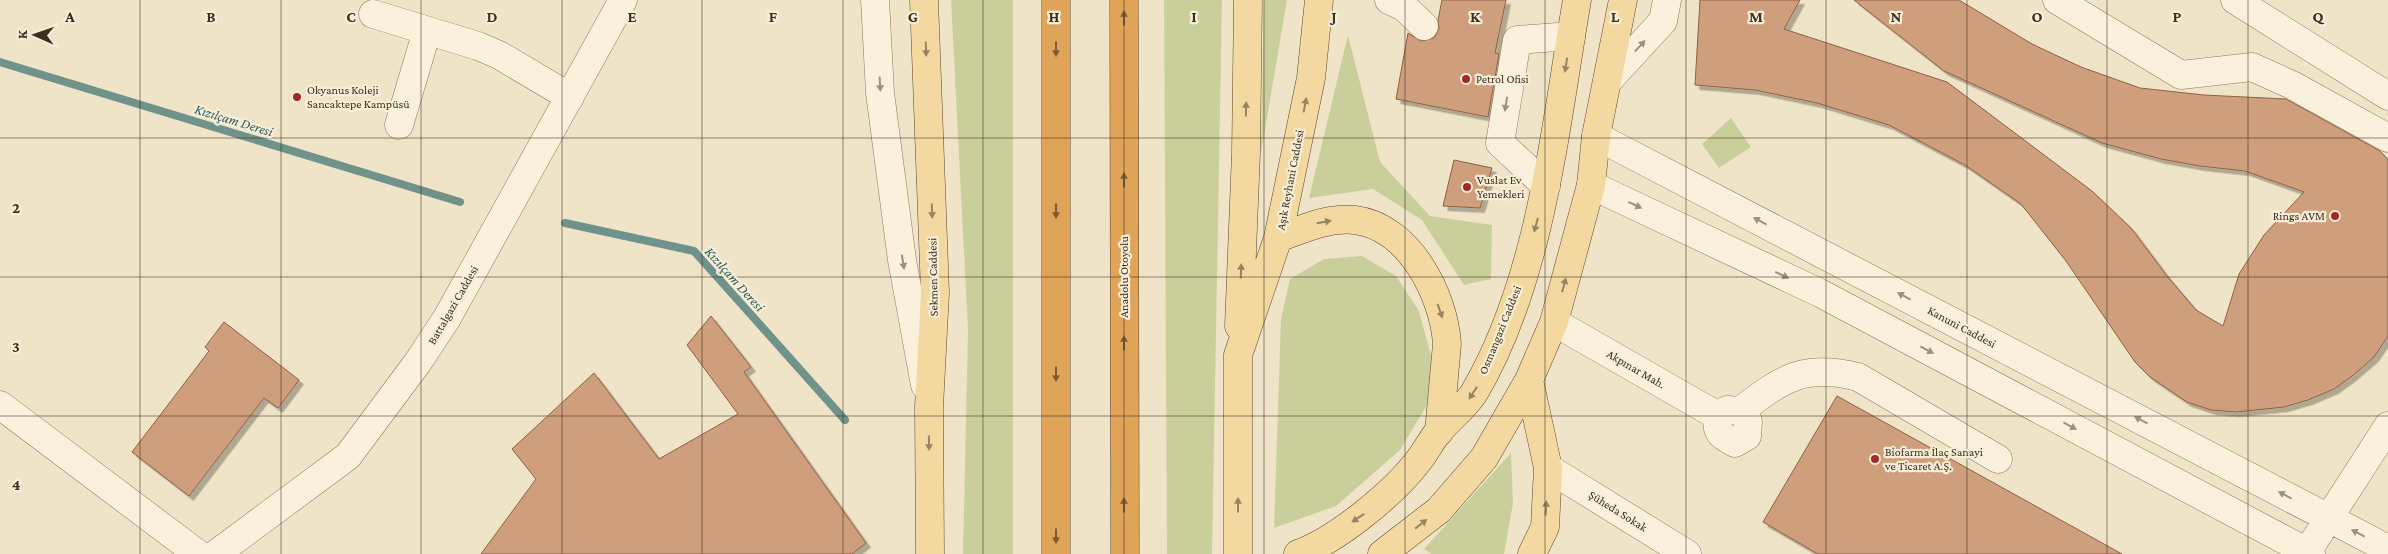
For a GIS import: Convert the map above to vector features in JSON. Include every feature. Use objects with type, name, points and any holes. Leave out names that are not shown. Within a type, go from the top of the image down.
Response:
[{"type":"highway","points":[[1056,0],[1056,554]]},
{"type":"highway","name":"Anadolu Otoyolu","points":[[1124,0],[1125,554]]},
{"type":"main road","name":"Sekmen Caddesi","points":[[924,0],[935,293],[929,407],[930,554]]},
{"type":"main road","name":"Aşık Reyhani Caddesi","points":[[1238,554],[1238,355],[1246,153],[1248,0]]},
{"type":"main road","name":"Aşık Reyhani Caddesi","points":[[1238,355],[1278,238],[1311,78],[1319,0]]},
{"type":"main road","name":"Osmangazi Caddesi","points":[[1301,553],[1336,534],[1369,511],[1418,462],[1439,432],[1473,394],[1514,304],[1546,186],[1577,0]]},
{"type":"main road","points":[[1382,554],[1439,510],[1484,458],[1529,380],[1554,322],[1591,185],[1596,136],[1623,0]]},
{"type":"main road","points":[[1552,149],[1596,136]]},
{"type":"main road","points":[[1552,149],[1591,185]]},
{"type":"main road","points":[[1278,238],[1315,224],[1356,220],[1383,230],[1402,244],[1423,272],[1438,304],[1446,333],[1447,344],[1439,432]]},
{"type":"main road","points":[[1529,380],[1548,468],[1545,527],[1532,554]]},
{"type":"street","name":"Battalgazi Caddesi","points":[[216,554],[348,456],[418,362],[447,318],[623,0]]},
{"type":"street","points":[[875,0],[880,93],[898,231],[929,407]]},
{"type":"street","points":[[1389,0],[1404,7],[1424,26]]},
{"type":"street","points":[[1607,82],[1663,21],[1667,0]]},
{"type":"street","points":[[2057,0],[2181,76],[2252,67],[2292,85],[2388,138]]},
{"type":"street","points":[[2235,0],[2388,96]]},
{"type":"street","points":[[373,14],[500,55],[570,97]]},
{"type":"street","points":[[399,125],[426,31]]},
{"type":"street","points":[[1546,186],[1500,143],[1501,134],[1517,40],[1571,36]]},
{"type":"street","name":"Kanuni Caddesi","points":[[1596,136],[2388,549]]},
{"type":"street","points":[[1591,185],[1820,293],[2309,553],[2328,517],[2388,426]]},
{"type":"street","name":"Akpınar Mah.","points":[[1554,322],[1729,413],[1786,379],[1815,372],[1838,372],[1858,377],[1998,459]]},
{"type":"street","points":[[0,405],[198,554]]},
{"type":"street","name":"Şüheda Sokak","points":[[1548,468],[1687,554]]},
{"type":"green space","points":[[951,0],[1013,0],[1013,554],[963,554],[968,330]]},
{"type":"green space","points":[[1164,0],[1222,0],[1212,554],[1167,554]]},
{"type":"green space","points":[[1264,0],[1287,0],[1261,153]]},
{"type":"green space","points":[[1348,35],[1380,162],[1430,216],[1492,225],[1491,279],[1464,285],[1422,220],[1373,189],[1309,198]]},
{"type":"green space","points":[[1731,118],[1751,147],[1719,168],[1702,144]]},
{"type":"green space","points":[[1362,256],[1396,276],[1419,311],[1432,359],[1427,405],[1400,450],[1336,506],[1274,528],[1281,319],[1290,279],[1324,259]]},
{"type":"green space","points":[[1511,453],[1513,503],[1504,554],[1432,554],[1424,549]]},
{"type":"building","points":[[1442,0],[1506,0],[1495,53],[1499,54],[1488,117],[1396,99],[1408,33],[1421,41],[1434,38],[1439,29],[1438,20]]},
{"type":"building","name":"Rings AVM","points":[[1700,0],[1800,0],[1784,29],[1947,82],[2092,191],[2131,228],[2167,276],[2196,310],[2223,326],[2239,274],[2264,235],[2304,192],[2245,171],[2161,159],[2102,143],[1944,71],[1854,0],[1959,0],[2032,44],[2081,67],[2140,88],[2204,95],[2286,99],[2380,151],[2388,160],[2388,336],[2374,357],[2352,376],[2334,389],[2308,400],[2284,407],[2236,412],[2211,410],[2187,402],[2150,377],[2135,362],[2066,261],[2021,204],[1965,165],[1889,125],[1817,103],[1755,90],[1695,85]]},
{"type":"building","name":"Vuslat Ev Yemekleri","points":[[1454,160],[1492,168],[1480,208],[1443,206]]},
{"type":"building","points":[[711,316],[751,367],[744,372],[866,543],[852,554],[481,554],[536,479],[512,449],[594,373],[659,459],[738,414],[687,345]]},
{"type":"building","points":[[224,322],[299,380],[278,408],[264,398],[189,496],[132,452],[209,351],[205,347]]},
{"type":"building","name":"Biofarma İlaç Sanayi ve Ticaret A.Ş.","points":[[1837,396],[2122,554],[1818,554],[1763,522]]},
{"type":"waterway","name":"Kızılçam Deresi","points":[[0,62],[460,202]]},
{"type":"waterway","name":"Kızılçam Deresi","points":[[565,223],[694,251],[845,420]]},
{"type":"place","name":"Petrol Ofisi","points":[[1466,79]]},
{"type":"place","name":"Okyanus Koleji Sancaktepe Kampüsü","points":[[297,97]]},
{"type":"place","name":"Vuslat Ev Yemekleri","points":[[1467,187]]},
{"type":"place","name":"Rings AVM","points":[[2335,216]]},
{"type":"place","name":"Biofarma İlaç Sanayi ve Ticaret A.Ş.","points":[[1875,459]]}]
